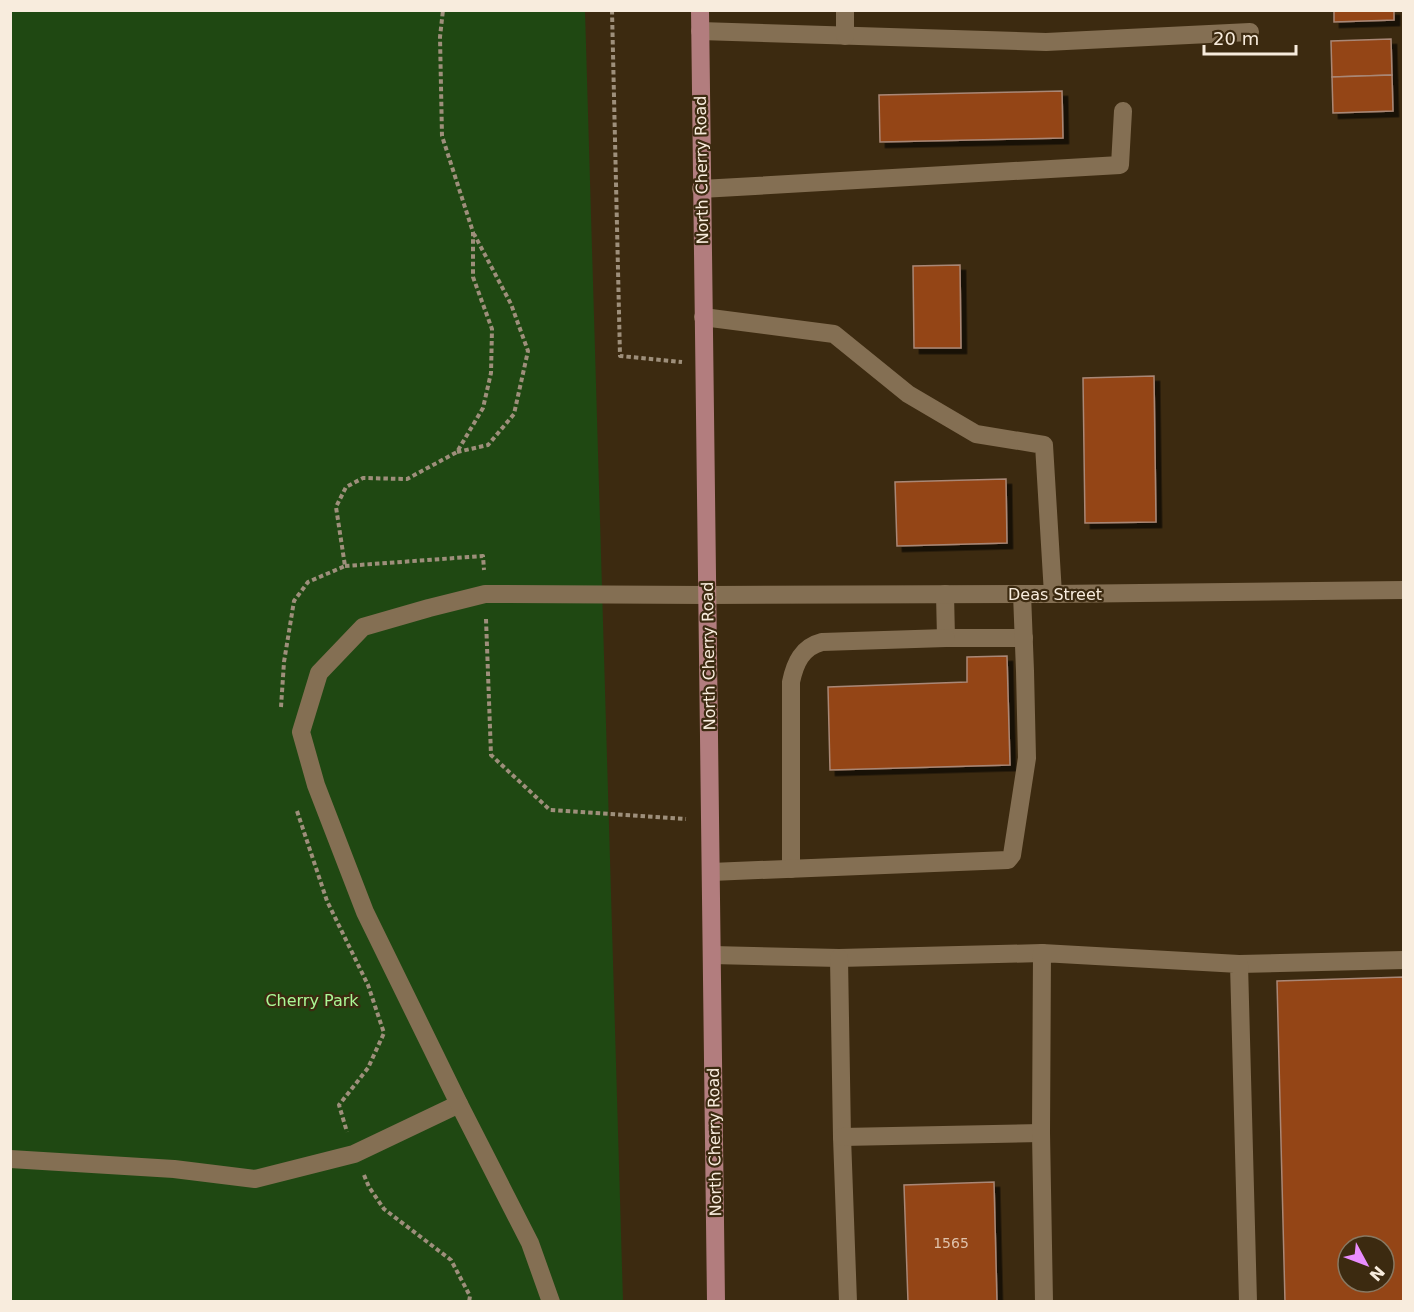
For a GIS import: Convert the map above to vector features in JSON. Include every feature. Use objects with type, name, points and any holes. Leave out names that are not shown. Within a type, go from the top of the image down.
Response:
[{"type":"main road","name":"North Cherry Road","points":[[699,10],[716,1302]]},
{"type":"street","points":[[845,10],[845,36]]},
{"type":"street","points":[[700,31],[1046,42],[1250,32]]},
{"type":"street","points":[[701,189],[1120,165],[1123,111]]},
{"type":"street","points":[[703,317],[834,334],[908,394],[976,434],[1044,445],[1053,594]]},
{"type":"street","name":"Deas Street","points":[[551,1302],[530,1243],[365,912],[316,785],[301,732],[319,673],[363,627],[485,594],[1053,594],[1404,590]]},
{"type":"street","points":[[945,594],[946,639]]},
{"type":"street","points":[[711,872],[1008,860],[1012,855],[1027,758],[1022,594]]},
{"type":"street","points":[[792,868],[791,682],[794,669],[806,650],[813,644],[822,642],[1024,638]]},
{"type":"street","points":[[712,955],[839,958],[1041,953],[1239,964],[1404,960]]},
{"type":"street","points":[[1041,953],[1044,1302]]},
{"type":"street","points":[[839,958],[848,1302]]},
{"type":"street","points":[[1239,964],[1248,1302]]},
{"type":"street","points":[[10,1159],[174,1169],[255,1179],[354,1154],[459,1104]]},
{"type":"street","points":[[842,1137],[1041,1133]]},
{"type":"path","points":[[345,566],[336,507],[346,487],[363,478],[407,479],[457,452],[488,445],[514,414],[528,351],[511,304],[473,232],[442,136],[440,37],[443,10]]},
{"type":"path","points":[[612,10],[620,356],[704,364]]},
{"type":"path","points":[[457,452],[483,408],[491,373],[492,329],[473,277],[473,232]]},
{"type":"path","points":[[280,716],[284,662],[294,601],[308,582],[345,566],[483,556],[491,755],[550,810],[710,821]]},
{"type":"path","points":[[295,801],[300,823],[327,901],[368,985],[384,1033],[368,1068],[339,1105],[354,1154],[369,1187],[384,1209],[451,1260],[470,1296],[469,1302]]},
{"type":"green space","name":"Cherry Park","points":[[10,11],[585,11],[623,1301],[11,1301]]},
{"type":"building","points":[[1334,10],[1394,10],[1394,20],[1334,22]]},
{"type":"building","points":[[1391,39],[1392,75],[1332,77],[1331,41]]},
{"type":"building","points":[[1392,75],[1393,111],[1333,113],[1332,77]]},
{"type":"building","points":[[1062,91],[1063,138],[880,142],[879,95]]},
{"type":"building","points":[[960,265],[961,348],[914,348],[913,266]]},
{"type":"building","points":[[1154,376],[1156,522],[1085,523],[1083,378]]},
{"type":"building","points":[[1006,479],[1007,543],[897,546],[895,482]]},
{"type":"building","points":[[1007,656],[1010,765],[830,770],[828,687],[967,682],[967,657]]},
{"type":"building","points":[[1404,977],[1404,1302],[1285,1302],[1277,981]]},
{"type":"building","points":[[994,1182],[997,1302],[908,1302],[904,1185]]}]
